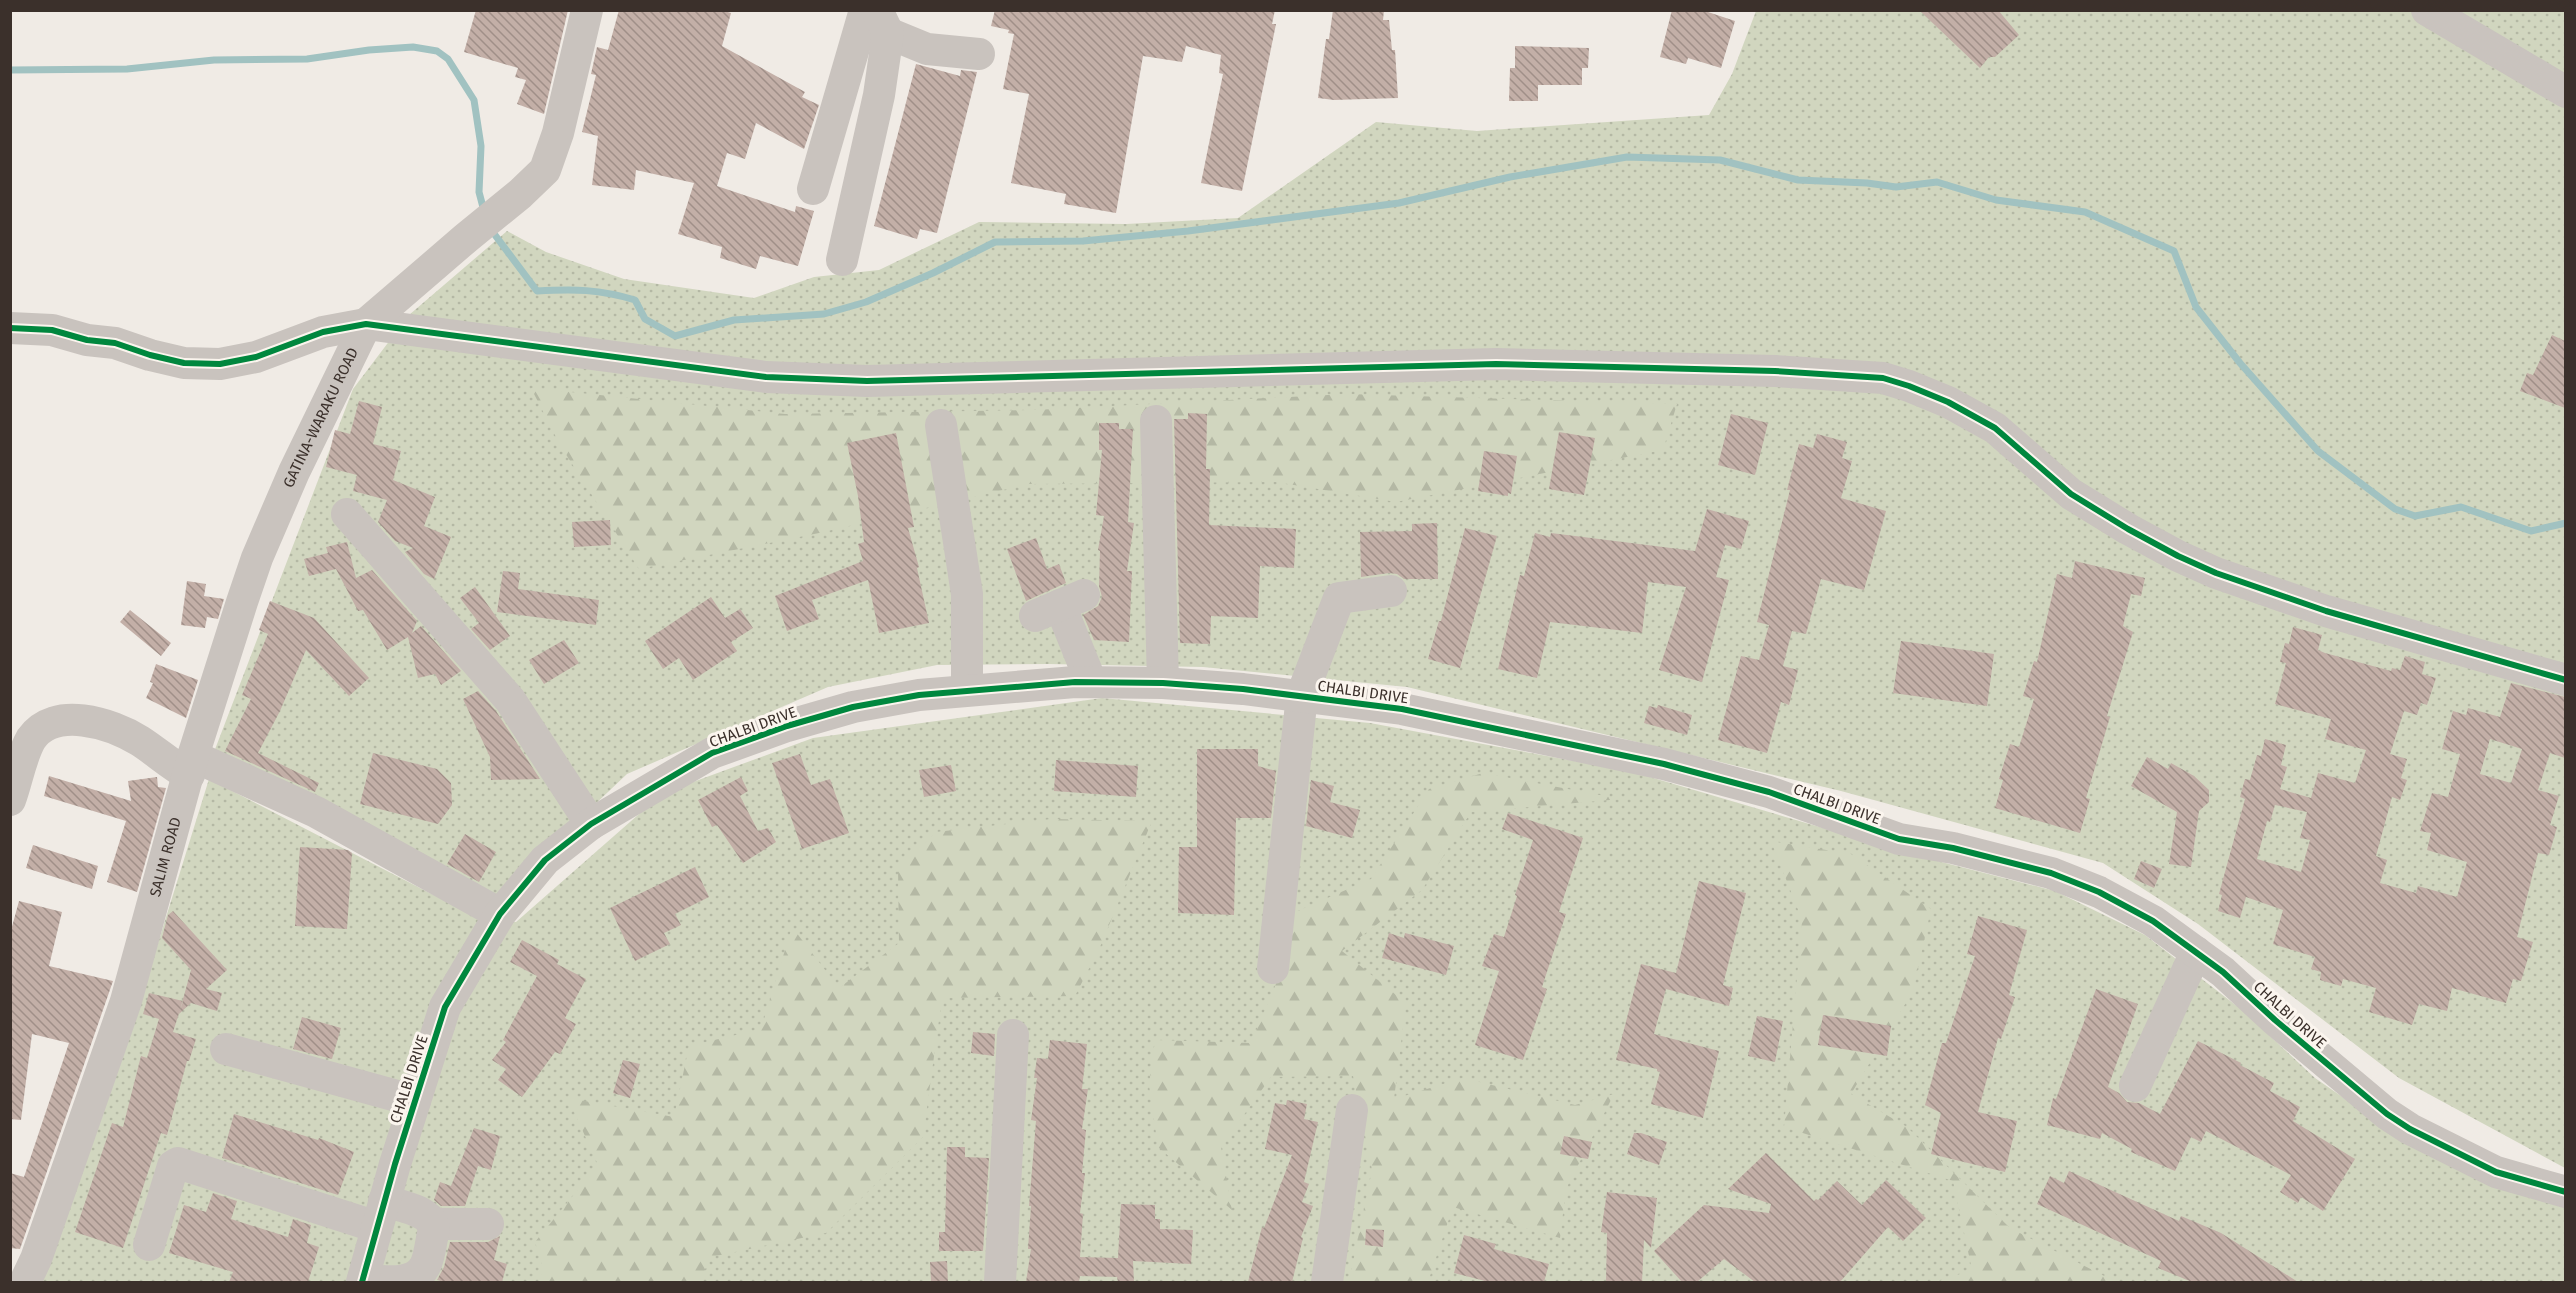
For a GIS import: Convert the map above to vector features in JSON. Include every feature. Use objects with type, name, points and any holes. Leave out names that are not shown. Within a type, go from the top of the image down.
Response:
[{"type":"street","name":"GATINA-WARAKU ROAD","points":[[191,765],[257,558],[294,472],[366,324],[520,195],[545,170],[558,133],[587,10]]},
{"type":"street","points":[[813,189],[865,10]]},
{"type":"street","points":[[2427,10],[2565,92]]},
{"type":"street","points":[[842,260],[879,95],[883,22],[927,49],[979,54]]},
{"type":"street","points":[[10,328],[52,330],[87,340],[115,343],[184,363],[220,364],[256,357],[323,332],[366,324],[766,377],[867,381],[965,376],[1496,364],[1775,371],[1883,378],[1948,402],[1995,428],[2071,494],[2128,529],[2207,569],[2326,611],[2565,680]]},
{"type":"street","points":[[1156,421],[1163,683]]},
{"type":"street","points":[[941,425],[967,594],[967,690]]},
{"type":"street","points":[[347,514],[510,700],[591,824]]},
{"type":"street","points":[[1273,968],[1302,695],[1339,598],[1391,591]]},
{"type":"street","points":[[1060,605],[1091,682]]},
{"type":"street","name":"CHALBI DRIVE","points":[[363,1281],[381,1214],[445,1007],[500,914],[545,860],[591,824],[712,753],[787,726],[853,707],[920,695],[1091,682],[1163,683],[1302,695],[1402,709],[1664,764],[1769,792],[1899,839],[1953,848],[2051,873],[2085,898],[2153,921],[2223,972],[2275,1020],[2387,1114],[2410,1129],[2496,1172],[2565,1192]]},
{"type":"street","points":[[10,800],[31,740],[42,726],[61,719],[84,720],[138,740],[171,765],[191,765],[316,812],[500,914]]},
{"type":"street","name":"SALIM ROAD","points":[[25,1282],[36,1259],[126,1001],[191,765]]},
{"type":"street","points":[[2135,1086],[2196,952]]},
{"type":"street","points":[[1000,1282],[1013,1035]]},
{"type":"street","points":[[226,1049],[415,1101]]},
{"type":"street","points":[[1327,1282],[1352,1110]]},
{"type":"street","points":[[149,1245],[173,1166],[178,1163],[381,1214],[422,1214],[433,1224],[434,1229],[424,1267],[416,1275],[407,1280],[363,1281]]},
{"type":"street","points":[[433,1224],[488,1224]]},
{"type":"green space","points":[[1756,11],[2565,11],[2565,1168],[2399,1078],[2198,924],[2103,863],[1841,791],[1407,687],[1203,667],[1048,664],[937,665],[828,687],[627,774],[495,899],[214,752],[353,389],[409,315],[507,231],[546,252],[624,279],[754,298],[814,277],[879,270],[979,222],[1126,224],[1238,218],[1376,122],[1477,131],[1709,115],[1732,74]]},
{"type":"green space","points":[[531,388],[785,414],[1035,410],[1347,394],[1677,404],[1663,450],[1396,502],[1276,482],[1029,484],[819,533],[639,569],[560,445]]},
{"type":"green space","points":[[1102,698],[1370,723],[1633,772],[1922,857],[2055,891],[2145,935],[2242,1010],[2315,1078],[2425,1154],[2522,1195],[2566,1205],[2565,1282],[42,1282],[149,972],[209,779],[480,919],[516,922],[663,793],[813,738]]},
{"type":"green space","points":[[1483,773],[1621,799],[1471,812],[1422,890],[1342,951],[1406,1003],[1394,1099],[1463,1078],[1575,1105],[1614,1094],[1566,1189],[1560,1238],[1453,1207],[1428,1282],[1349,1282],[1372,1170],[1353,1076],[1271,1077],[1221,1147],[1232,1210],[1158,1147],[1149,1085],[1155,1040],[1251,1043],[1281,972],[1286,916],[1371,879],[1429,789]]},
{"type":"green space","points":[[1051,819],[1152,821],[1100,947],[1075,996],[942,998],[923,1137],[826,1233],[711,1257],[699,1282],[539,1282],[543,1268],[535,1242],[598,1165],[568,1098],[674,1117],[689,1046],[761,1029],[792,927],[839,988],[899,943],[898,868],[936,832]]},
{"type":"green space","points":[[1771,841],[1851,854],[1931,909],[1913,991],[1851,1094],[1907,1127],[2010,1228],[2116,1282],[1936,1282],[1972,1270],[1953,1181],[1784,1127],[1802,920]]},
{"type":"building","points":[[476,10],[568,10],[544,114],[517,104],[526,80],[515,77],[518,68],[464,52]]},
{"type":"building","points":[[619,10],[721,10],[731,13],[722,46],[805,92],[802,97],[819,105],[804,149],[756,123],[745,159],[727,153],[717,186],[795,212],[796,206],[814,211],[798,266],[760,256],[756,269],[720,258],[722,247],[678,234],[694,183],[636,170],[634,190],[592,185],[598,136],[582,132],[596,75],[591,74],[597,47],[608,50]]},
{"type":"building","points":[[995,10],[1275,10],[1272,24],[1276,24],[1242,191],[1201,183],[1223,74],[1219,73],[1221,55],[1186,46],[1182,62],[1143,56],[1116,213],[1064,204],[1066,194],[1011,183],[1029,94],[1003,89],[1014,34],[1008,33],[1009,30],[991,26]]},
{"type":"building","points":[[1333,10],[1384,10],[1383,20],[1389,20],[1392,50],[1395,50],[1398,98],[1334,100],[1318,98],[1326,39],[1329,39]]},
{"type":"building","points":[[1672,10],[1702,10],[1735,21],[1721,68],[1688,58],[1686,64],[1660,57]]},
{"type":"building","points":[[1919,10],[1998,10],[2019,35],[1995,57],[1989,57],[1980,68]]},
{"type":"building","points":[[1515,46],[1589,48],[1588,68],[1582,68],[1582,85],[1538,85],[1538,101],[1509,101],[1510,68],[1515,68]]},
{"type":"building","points":[[916,64],[960,76],[961,70],[977,72],[937,233],[920,229],[917,239],[874,226]]},
{"type":"building","points":[[2552,335],[2565,341],[2565,408],[2520,391],[2527,373],[2533,375]]},
{"type":"building","points":[[359,401],[382,407],[373,444],[401,451],[393,480],[435,497],[424,526],[451,537],[434,579],[424,574],[405,552],[413,548],[395,541],[378,522],[387,500],[353,491],[357,475],[326,467],[335,430],[350,434]]},
{"type":"building","points":[[1188,413],[1207,414],[1206,469],[1210,469],[1209,525],[1296,529],[1294,568],[1260,566],[1258,618],[1211,616],[1210,644],[1180,643],[1174,419],[1188,419]]},
{"type":"building","points":[[1731,414],[1768,423],[1755,475],[1718,465]]},
{"type":"building","points":[[1099,423],[1119,423],[1119,429],[1133,429],[1128,522],[1134,523],[1127,571],[1132,571],[1129,642],[1094,640],[1083,615],[1098,606],[1102,597],[1099,586],[1100,551],[1098,550],[1104,516],[1096,515],[1102,450],[1099,450]]},
{"type":"building","points":[[1559,432],[1595,438],[1584,495],[1549,489]]},
{"type":"building","points":[[896,433],[914,527],[908,528],[919,567],[917,568],[929,623],[879,633],[868,580],[812,600],[819,619],[787,631],[775,596],[863,561],[858,544],[864,542],[858,496],[847,443]]},
{"type":"building","points":[[1817,434],[1847,442],[1842,458],[1852,461],[1841,498],[1886,511],[1864,590],[1821,579],[1806,634],[1792,631],[1783,666],[1798,670],[1789,705],[1781,702],[1767,753],[1718,740],[1741,656],[1759,660],[1769,625],[1757,622],[1790,490],[1787,490],[1799,444],[1813,448]]},
{"type":"building","points":[[1484,451],[1517,456],[1511,494],[1508,493],[1508,496],[1478,491]]},
{"type":"building","points":[[1707,509],[1749,521],[1741,549],[1725,545],[1716,577],[1729,580],[1702,682],[1659,670],[1686,587],[1648,582],[1642,633],[1550,622],[1537,678],[1498,669],[1520,575],[1524,576],[1535,533],[1550,537],[1551,533],[1695,551]]},
{"type":"building","points":[[610,520],[611,545],[574,547],[572,522]]},
{"type":"building","points":[[1437,523],[1438,579],[1404,579],[1397,574],[1389,573],[1361,577],[1360,532],[1412,531],[1412,524]]},
{"type":"building","points":[[1465,528],[1497,536],[1460,668],[1428,659],[1439,621],[1441,621]]},
{"type":"building","points":[[1036,538],[1047,569],[1059,564],[1066,583],[1026,601],[1007,549]]},
{"type":"building","points":[[347,542],[356,578],[372,570],[417,621],[412,633],[421,626],[461,671],[441,685],[435,674],[418,678],[408,637],[387,650],[363,610],[358,611],[336,569],[309,576],[304,559],[328,553],[326,547]]},
{"type":"building","points":[[2075,561],[2145,578],[2141,596],[2131,594],[2123,626],[2133,632],[2107,716],[2110,717],[2086,798],[2090,799],[2080,833],[1995,808],[2003,780],[1999,779],[2010,744],[2019,747],[2034,699],[2023,696],[2034,661],[2037,662],[2057,574],[2072,578]]},
{"type":"building","points":[[503,571],[520,573],[518,589],[599,600],[596,625],[497,612]]},
{"type":"building","points":[[187,581],[206,584],[204,596],[224,599],[218,619],[207,617],[205,628],[181,625]]},
{"type":"building","points":[[475,587],[510,636],[490,650],[471,629],[479,623],[460,598]]},
{"type":"building","points":[[711,597],[725,618],[740,609],[753,628],[731,642],[737,651],[693,680],[679,658],[663,669],[645,641]]},
{"type":"building","points":[[270,601],[314,618],[369,678],[349,696],[306,650],[280,711],[258,753],[319,783],[315,792],[225,751],[251,699],[242,695],[268,634],[259,630]]},
{"type":"building","points":[[130,610],[171,643],[161,656],[120,622]]},
{"type":"building","points":[[2293,627],[2322,635],[2318,650],[2325,653],[2391,671],[2392,668],[2400,670],[2405,656],[2425,662],[2422,674],[2436,678],[2427,705],[2421,703],[2417,715],[2404,711],[2390,754],[2407,759],[2401,778],[2407,780],[2400,800],[2392,797],[2376,856],[2387,860],[2380,883],[2416,893],[2418,886],[2457,897],[2467,862],[2427,850],[2431,833],[2420,831],[2432,793],[2448,797],[2460,754],[2442,749],[2453,711],[2466,715],[2468,708],[2500,717],[2511,683],[2565,697],[2565,758],[2550,753],[2538,790],[2559,796],[2550,825],[2557,827],[2549,855],[2538,853],[2517,937],[2533,942],[2521,981],[2513,979],[2506,1003],[2452,988],[2447,1011],[2419,1004],[2412,1025],[2369,1012],[2376,988],[2343,979],[2341,986],[2320,980],[2321,972],[2311,969],[2315,957],[2273,944],[2283,910],[2246,897],[2240,918],[2218,911],[2222,895],[2219,894],[2245,799],[2240,797],[2245,779],[2250,780],[2257,755],[2261,756],[2265,739],[2286,745],[2281,765],[2287,767],[2280,789],[2311,798],[2318,773],[2355,783],[2366,750],[2325,739],[2331,719],[2275,704],[2286,663],[2280,662],[2285,643],[2289,644]],"holes":[[[2490,739],[2522,749],[2511,783],[2480,774]],[[2275,805],[2307,812],[2300,838],[2310,840],[2301,872],[2257,859],[2267,821],[2270,822]]]},
{"type":"building","points":[[564,640],[579,663],[544,684],[529,660]]},
{"type":"building","points":[[1901,641],[1994,654],[1987,706],[1893,693]]},
{"type":"building","points":[[156,664],[198,680],[186,718],[146,698],[153,683],[150,682]]},
{"type":"building","points":[[478,691],[496,711],[540,779],[491,780],[490,757],[463,699]]},
{"type":"building","points":[[1658,705],[1692,715],[1687,735],[1644,723],[1649,706],[1657,708]]},
{"type":"building","points":[[1197,749],[1258,749],[1258,766],[1276,771],[1271,818],[1236,818],[1234,915],[1178,913],[1179,847],[1197,847]]},
{"type":"building","points":[[373,753],[437,769],[451,783],[452,805],[438,824],[360,804]]},
{"type":"building","points":[[800,754],[811,785],[830,779],[849,833],[802,849],[772,763]]},
{"type":"building","points":[[2147,757],[2168,769],[2171,763],[2194,776],[2209,790],[2209,802],[2199,811],[2191,867],[2169,864],[2177,812],[2131,786]]},
{"type":"building","points":[[1056,760],[1138,766],[1136,797],[1054,791]]},
{"type":"building","points":[[951,765],[956,791],[924,797],[919,770]]},
{"type":"building","points":[[49,776],[131,801],[128,781],[157,777],[158,787],[166,788],[137,892],[107,882],[126,821],[44,796]]},
{"type":"building","points":[[741,777],[748,791],[740,796],[758,831],[768,828],[776,842],[743,863],[717,825],[712,827],[698,800]]},
{"type":"building","points":[[1311,780],[1334,786],[1330,802],[1360,810],[1352,838],[1306,826]]},
{"type":"building","points":[[1508,813],[1583,838],[1559,912],[1566,914],[1542,987],[1547,989],[1523,1060],[1475,1045],[1499,971],[1482,966],[1494,934],[1504,937],[1533,840],[1502,829]]},
{"type":"building","points":[[465,834],[496,852],[479,882],[447,864]]},
{"type":"building","points":[[33,845],[98,866],[92,889],[26,868]]},
{"type":"building","points":[[300,847],[348,850],[352,853],[347,929],[295,926]]},
{"type":"building","points":[[2141,861],[2162,869],[2154,888],[2134,879]]},
{"type":"building","points":[[695,867],[709,897],[675,914],[681,925],[664,933],[670,944],[635,961],[610,908]]},
{"type":"building","points":[[1699,881],[1746,893],[1723,985],[1733,988],[1729,1006],[1666,989],[1654,1034],[1719,1051],[1703,1118],[1651,1104],[1660,1072],[1657,1069],[1616,1060],[1641,964],[1676,973]]},
{"type":"building","points":[[19,901],[62,912],[49,966],[113,981],[20,1249],[10,1248],[10,1173],[24,1177],[69,1043],[32,1034],[21,1120],[10,1119],[10,934]]},
{"type":"building","points":[[173,911],[227,970],[206,989],[222,993],[217,1011],[191,1003],[179,1014],[191,970],[162,938],[168,915]]},
{"type":"building","points":[[1978,916],[2027,930],[2009,995],[2015,997],[2001,1039],[1998,1038],[1978,1112],[2017,1121],[2005,1172],[1931,1154],[1941,1113],[1925,1105],[1942,1043],[1946,1043],[1975,956],[1967,954]]},
{"type":"building","points":[[1389,933],[1404,938],[1405,933],[1454,946],[1446,975],[1382,958]]},
{"type":"building","points":[[522,940],[559,960],[557,964],[586,979],[565,1018],[576,1024],[560,1054],[555,1052],[522,1097],[498,1080],[506,1069],[492,1060],[506,1042],[503,1040],[537,976],[510,962]]},
{"type":"building","points":[[2096,989],[2138,1004],[2108,1087],[2119,1093],[2127,1102],[2139,1103],[2160,1114],[2198,1041],[2241,1063],[2240,1065],[2274,1083],[2270,1091],[2300,1107],[2293,1121],[2355,1159],[2323,1211],[2301,1197],[2298,1203],[2280,1192],[2291,1175],[2206,1131],[2201,1142],[2191,1137],[2175,1171],[2131,1152],[2132,1149],[2102,1133],[2100,1139],[2047,1125],[2053,1098],[2056,1099]]},
{"type":"building","points":[[149,993],[183,1001],[173,1032],[196,1039],[189,1061],[187,1061],[167,1135],[161,1133],[123,1248],[75,1232],[112,1123],[123,1127],[141,1056],[147,1058],[159,1019],[143,1014]]},
{"type":"building","points":[[1823,1015],[1891,1026],[1887,1056],[1818,1045]]},
{"type":"building","points":[[1757,1016],[1783,1021],[1775,1062],[1748,1056]]},
{"type":"building","points":[[302,1017],[341,1028],[332,1059],[293,1049]]},
{"type":"building","points":[[973,1032],[995,1034],[994,1056],[971,1053]]},
{"type":"building","points":[[1050,1040],[1087,1044],[1082,1089],[1088,1089],[1082,1129],[1086,1130],[1082,1173],[1085,1173],[1080,1213],[1083,1214],[1080,1257],[1118,1258],[1121,1204],[1155,1205],[1155,1219],[1160,1219],[1160,1229],[1193,1230],[1191,1264],[1133,1261],[1134,1282],[1118,1282],[1117,1277],[1080,1276],[1079,1282],[1026,1282],[1031,1249],[1028,1249],[1031,1206],[1029,1206],[1036,1121],[1031,1120],[1037,1078],[1034,1078],[1037,1058],[1048,1059]]},
{"type":"building","points":[[623,1060],[640,1064],[630,1098],[613,1093]]},
{"type":"building","points":[[1287,1100],[1307,1104],[1304,1119],[1318,1122],[1304,1182],[1309,1184],[1302,1202],[1313,1206],[1301,1237],[1303,1238],[1292,1282],[1248,1282],[1262,1227],[1264,1228],[1292,1155],[1265,1149],[1275,1103],[1286,1105]]},
{"type":"building","points":[[234,1114],[318,1140],[319,1138],[354,1152],[338,1195],[222,1158]]},
{"type":"building","points":[[474,1128],[500,1136],[491,1170],[478,1166],[465,1206],[441,1206],[434,1200],[440,1182],[451,1186]]},
{"type":"building","points":[[1634,1133],[1641,1133],[1667,1142],[1659,1165],[1627,1154]]},
{"type":"building","points":[[1564,1136],[1592,1142],[1588,1159],[1560,1154]]},
{"type":"building","points":[[947,1147],[965,1147],[965,1157],[989,1158],[983,1251],[939,1251],[939,1232],[945,1232]]},
{"type":"building","points":[[1766,1153],[1814,1201],[1818,1200],[1837,1181],[1862,1205],[1886,1180],[1926,1218],[1903,1241],[1888,1227],[1840,1282],[1755,1282],[1724,1259],[1697,1282],[1682,1282],[1654,1251],[1704,1205],[1769,1213],[1771,1204],[1728,1189]]},
{"type":"building","points":[[2069,1171],[2179,1221],[2181,1216],[2221,1233],[2298,1282],[2192,1282],[2158,1268],[2161,1261],[2037,1204],[2050,1176],[2064,1183]]},
{"type":"building","points":[[1607,1192],[1657,1198],[1651,1248],[1644,1240],[1642,1282],[1606,1282],[1607,1233],[1601,1232]]},
{"type":"building","points":[[213,1193],[237,1201],[231,1219],[288,1237],[293,1219],[311,1225],[307,1243],[319,1247],[308,1282],[229,1282],[233,1272],[169,1253],[184,1205],[206,1212]]},
{"type":"building","points":[[1366,1229],[1384,1230],[1383,1247],[1365,1245]]},
{"type":"building","points":[[1464,1235],[1496,1244],[1494,1249],[1549,1264],[1544,1282],[1489,1282],[1454,1273]]},
{"type":"building","points":[[500,1236],[494,1260],[507,1264],[502,1282],[437,1280],[444,1267],[450,1242],[488,1242]]},
{"type":"building","points":[[947,1261],[948,1282],[931,1282],[930,1262]]},
{"type":"waterway","points":[[10,70],[127,69],[214,60],[307,59],[369,50],[413,47],[437,51],[448,59],[474,100],[481,146],[479,192],[484,211]]},
{"type":"waterway","points":[[489,227],[537,291],[586,291],[635,300],[645,319],[675,336],[734,320],[824,314],[866,302],[933,273],[995,242],[1083,241],[1188,231],[1399,203],[1510,177],[1627,157],[1720,160],[1798,180],[1867,183],[1896,187],[1937,182],[1996,200],[2085,212],[2174,251],[2196,307],[2240,363],[2318,451],[2395,509],[2415,516],[2461,507],[2531,531],[2566,523]]},
{"type":"cycle path","points":[[10,328],[52,330],[87,340],[115,343],[184,363],[220,364],[256,357],[323,332],[366,324],[766,377],[867,381],[1496,364],[1775,371],[1883,378],[1948,402],[1995,428],[2071,494],[2128,529],[2216,573],[2326,611],[2566,680]]},
{"type":"cycle path","points":[[362,1282],[395,1164],[445,1007],[500,914],[545,860],[591,824],[712,753],[787,726],[853,707],[919,695],[1075,682],[1163,683],[1243,689],[1402,709],[1664,764],[1769,792],[1899,839],[1953,848],[2051,873],[2099,892],[2153,921],[2223,972],[2275,1020],[2387,1114],[2410,1129],[2496,1172],[2566,1192]]}]
